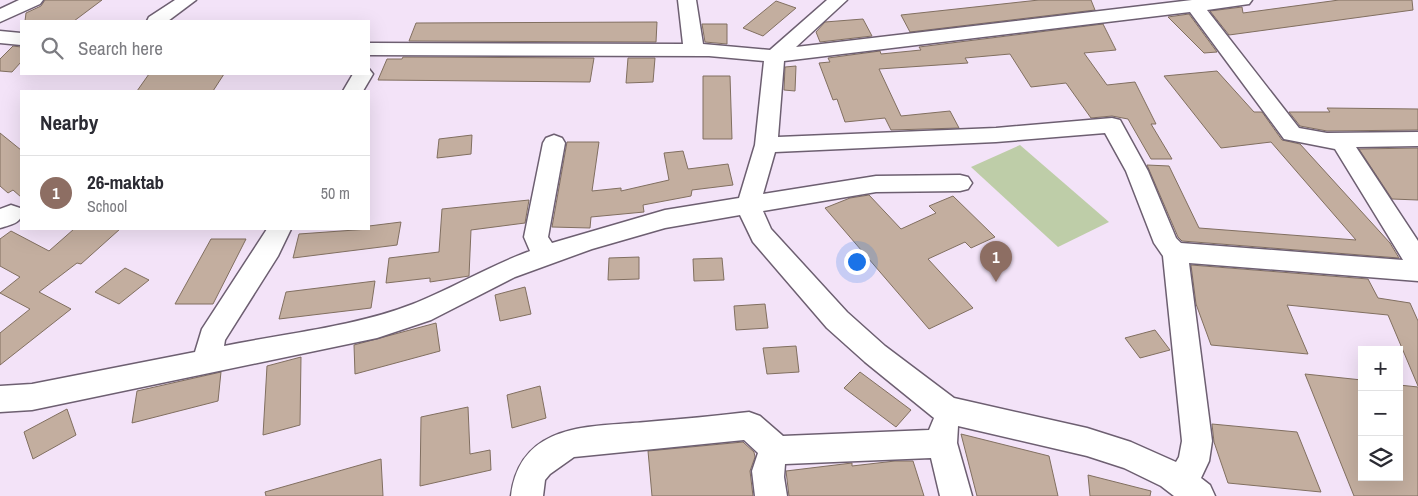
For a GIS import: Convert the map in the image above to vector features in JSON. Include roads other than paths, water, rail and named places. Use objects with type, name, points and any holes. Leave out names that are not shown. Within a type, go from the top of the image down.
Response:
[{"type":"street","points":[[0,16],[34,0]]},
{"type":"street","points":[[157,20],[187,0]]},
{"type":"street","points":[[687,0],[694,50]]},
{"type":"street","points":[[766,145],[996,135],[1112,125],[1137,170],[1166,243],[1175,252],[1184,314],[1197,441],[1190,489],[1172,476],[1131,456],[1086,442],[946,410],[875,354],[837,320],[762,235],[748,206],[766,145],[775,56],[838,0]]},
{"type":"street","points":[[371,54],[694,50],[775,56],[1243,0]]},
{"type":"street","points":[[1194,5],[1292,134],[1342,143],[1418,262]]},
{"type":"street","points":[[0,37],[20,39]]},
{"type":"street","points":[[354,90],[362,75]]},
{"type":"street","points":[[1322,140],[1418,139]]},
{"type":"street","points":[[545,256],[536,237],[554,143]]},
{"type":"street","points":[[0,399],[32,397],[377,327],[422,312],[506,270],[610,234],[665,219],[876,184],[960,183]]},
{"type":"street","points":[[206,363],[212,337],[269,249],[278,230]]},
{"type":"street","points":[[1175,252],[1418,271]]},
{"type":"street","points":[[946,410],[942,443],[956,496]]},
{"type":"street","points":[[527,496],[528,480],[536,468],[545,458],[570,444],[749,426],[776,450],[942,443]]},
{"type":"street","points":[[771,496],[767,474],[769,459],[776,450]]},
{"type":"place","name":"26-maktab","points":[[996,282]]}]
